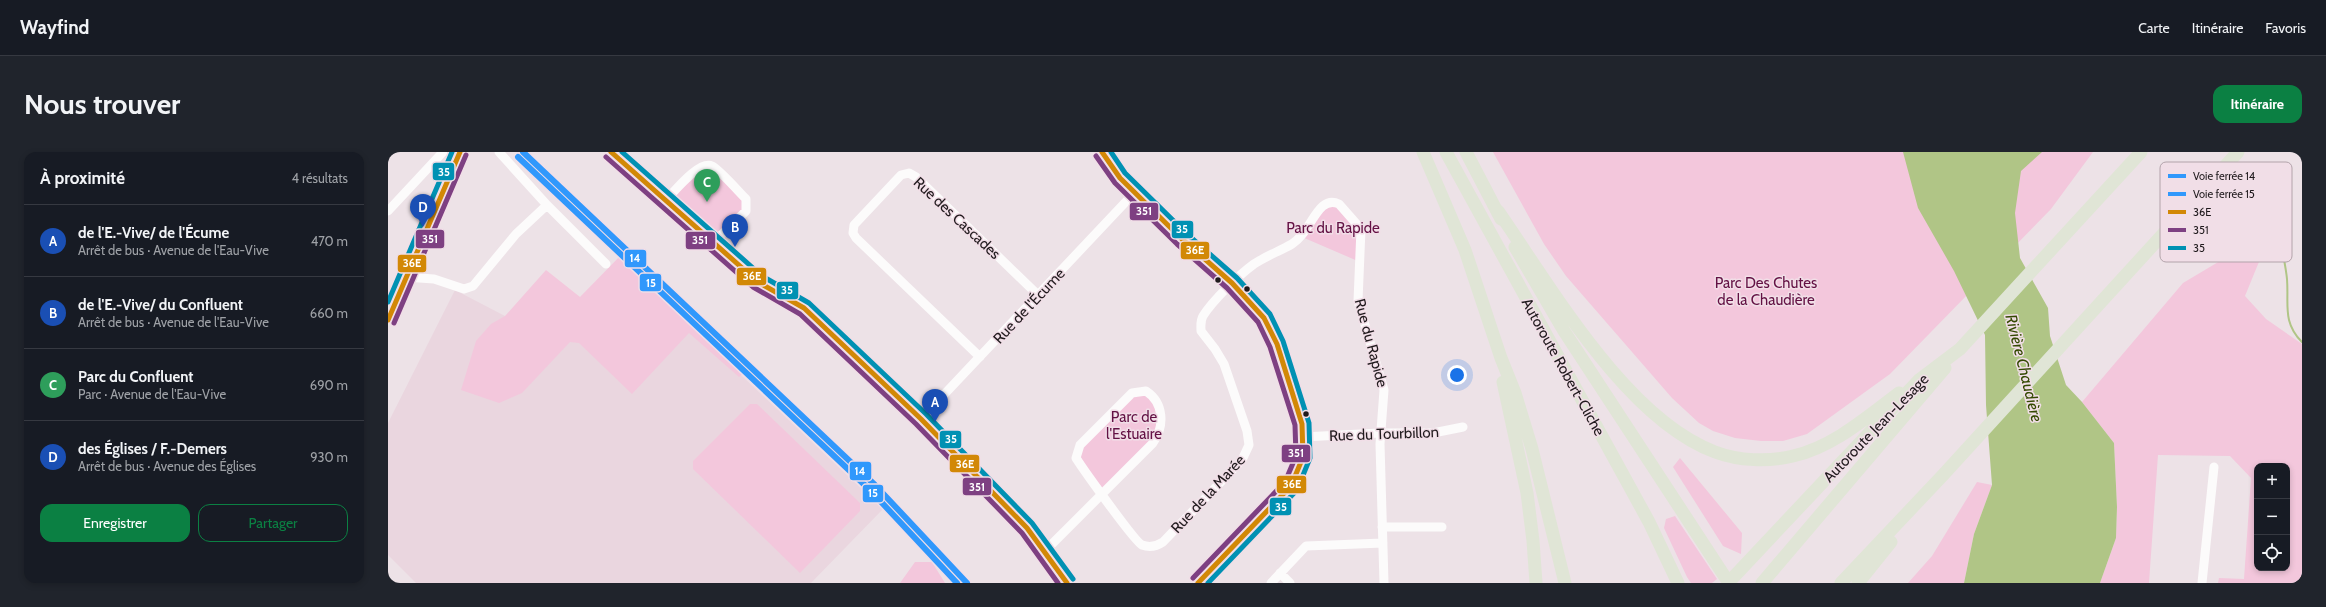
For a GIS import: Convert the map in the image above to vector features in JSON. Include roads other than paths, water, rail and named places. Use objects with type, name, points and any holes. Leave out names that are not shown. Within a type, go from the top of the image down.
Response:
[{"type":"highway","points":[[1423,152],[1465,250],[1501,358],[1515,393],[1532,449],[1565,583]]},
{"type":"highway","name":"Autoroute Robert-Cliche","points":[[1446,152],[1649,522],[1678,582]]},
{"type":"highway","points":[[1466,152],[1498,211],[1537,289],[1728,583]]},
{"type":"highway","name":"Autoroute Jean-Lesage","points":[[1728,583],[1919,380],[1960,350],[2141,152]]},
{"type":"highway","points":[[2229,162],[2238,152]]},
{"type":"highway","points":[[1498,211],[1577,327],[1625,384],[1652,413],[1673,430],[1716,453],[1754,460],[1793,456],[1816,448],[1843,434],[1919,380]]},
{"type":"highway","points":[[1842,583],[1944,474],[2160,237]]},
{"type":"highway","points":[[1762,583],[1960,350]]},
{"type":"highway","points":[[1501,358],[1503,383],[1527,493],[1536,583]]},
{"type":"highway","points":[[1858,583],[1944,474]]},
{"type":"main road","points":[[388,320],[405,277],[460,152]]},
{"type":"street","points":[[388,211],[443,152]]},
{"type":"street","points":[[499,152],[547,205],[606,264]]},
{"type":"street","points":[[610,152],[758,282],[804,308],[921,419],[1027,528],[1067,583]]},
{"type":"street","points":[[1102,152],[1115,171],[1135,192],[1256,307],[1271,330],[1299,412],[1303,437],[1302,457],[1291,486],[1198,583]]},
{"type":"street","points":[[666,200],[696,170],[704,166],[711,166],[746,199],[747,205],[746,211],[713,243]]},
{"type":"street","name":"Rue des Cascades","points":[[980,357],[856,238],[853,233],[854,225],[901,175],[909,173],[916,177],[1039,296]]},
{"type":"street","name":"Rue de l'Écume","points":[[921,419],[1039,296],[1135,192]]},
{"type":"street","name":"Rue du Rapide","points":[[1232,283],[1256,263],[1302,237],[1321,206],[1328,202],[1339,204],[1358,223],[1361,229],[1358,300],[1383,383],[1384,397],[1380,433],[1384,583]]},
{"type":"street","points":[[405,277],[434,279],[464,289],[473,286],[516,234],[547,205]]},
{"type":"street","name":"Rue de la Marée","points":[[1102,493],[1138,542],[1143,546],[1157,546],[1242,460],[1249,445],[1247,431],[1224,364],[1201,331],[1202,317],[1232,283]]},
{"type":"street","points":[[1044,552],[1102,493],[1159,435],[1162,427],[1159,408],[1153,396],[1146,391],[1132,393],[1080,445],[1077,451],[1076,458],[1079,464],[1102,493]]},
{"type":"street","name":"Rue du Tourbillon","points":[[1303,437],[1380,433],[1433,433],[1463,426]]},
{"type":"street","points":[[2202,583],[2214,467]]},
{"type":"street","points":[[1382,527],[1442,527]]},
{"type":"street","points":[[1271,583],[1306,546],[1382,542]]},
{"type":"street","points":[[1280,573],[1290,583]]},
{"type":"water","name":"Rivière Chaudière","points":[[1903,152],[2042,152],[2021,171],[2015,213],[2020,258],[2048,308],[2050,336],[2066,385],[2082,402],[2114,443],[2117,507],[2116,538],[2100,583],[1964,583],[1974,534],[1992,485],[1986,405],[1985,335],[1954,271],[1918,208]]},
{"type":"waterway","points":[[2284,262],[2287,279],[2287,305],[2289,320],[2296,335],[2302,342]]},
{"type":"rail line","name":"14","points":[[523,152],[875,485],[967,583]]},
{"type":"rail line","name":"15","points":[[518,157],[870,490],[957,583]]},
{"type":"place","name":"Parc du Confluent","points":[[707,202]]},
{"type":"place","name":"des Églises / F.-Demers","points":[[423,227]]},
{"type":"place","name":"de l'E.-Vive/ du Confluent","points":[[735,247]]},
{"type":"place","name":"de l'E.-Vive/ de l'Écume","points":[[935,422]]},
{"type":"park label","name":"Parc du Rapide","points":[[1333,228]]},
{"type":"park label","name":"Parc Des Chutes de la Chaudière","points":[[1766,292]]},
{"type":"park label","name":"Parc de l'Estuaire","points":[[1134,426]]}]
